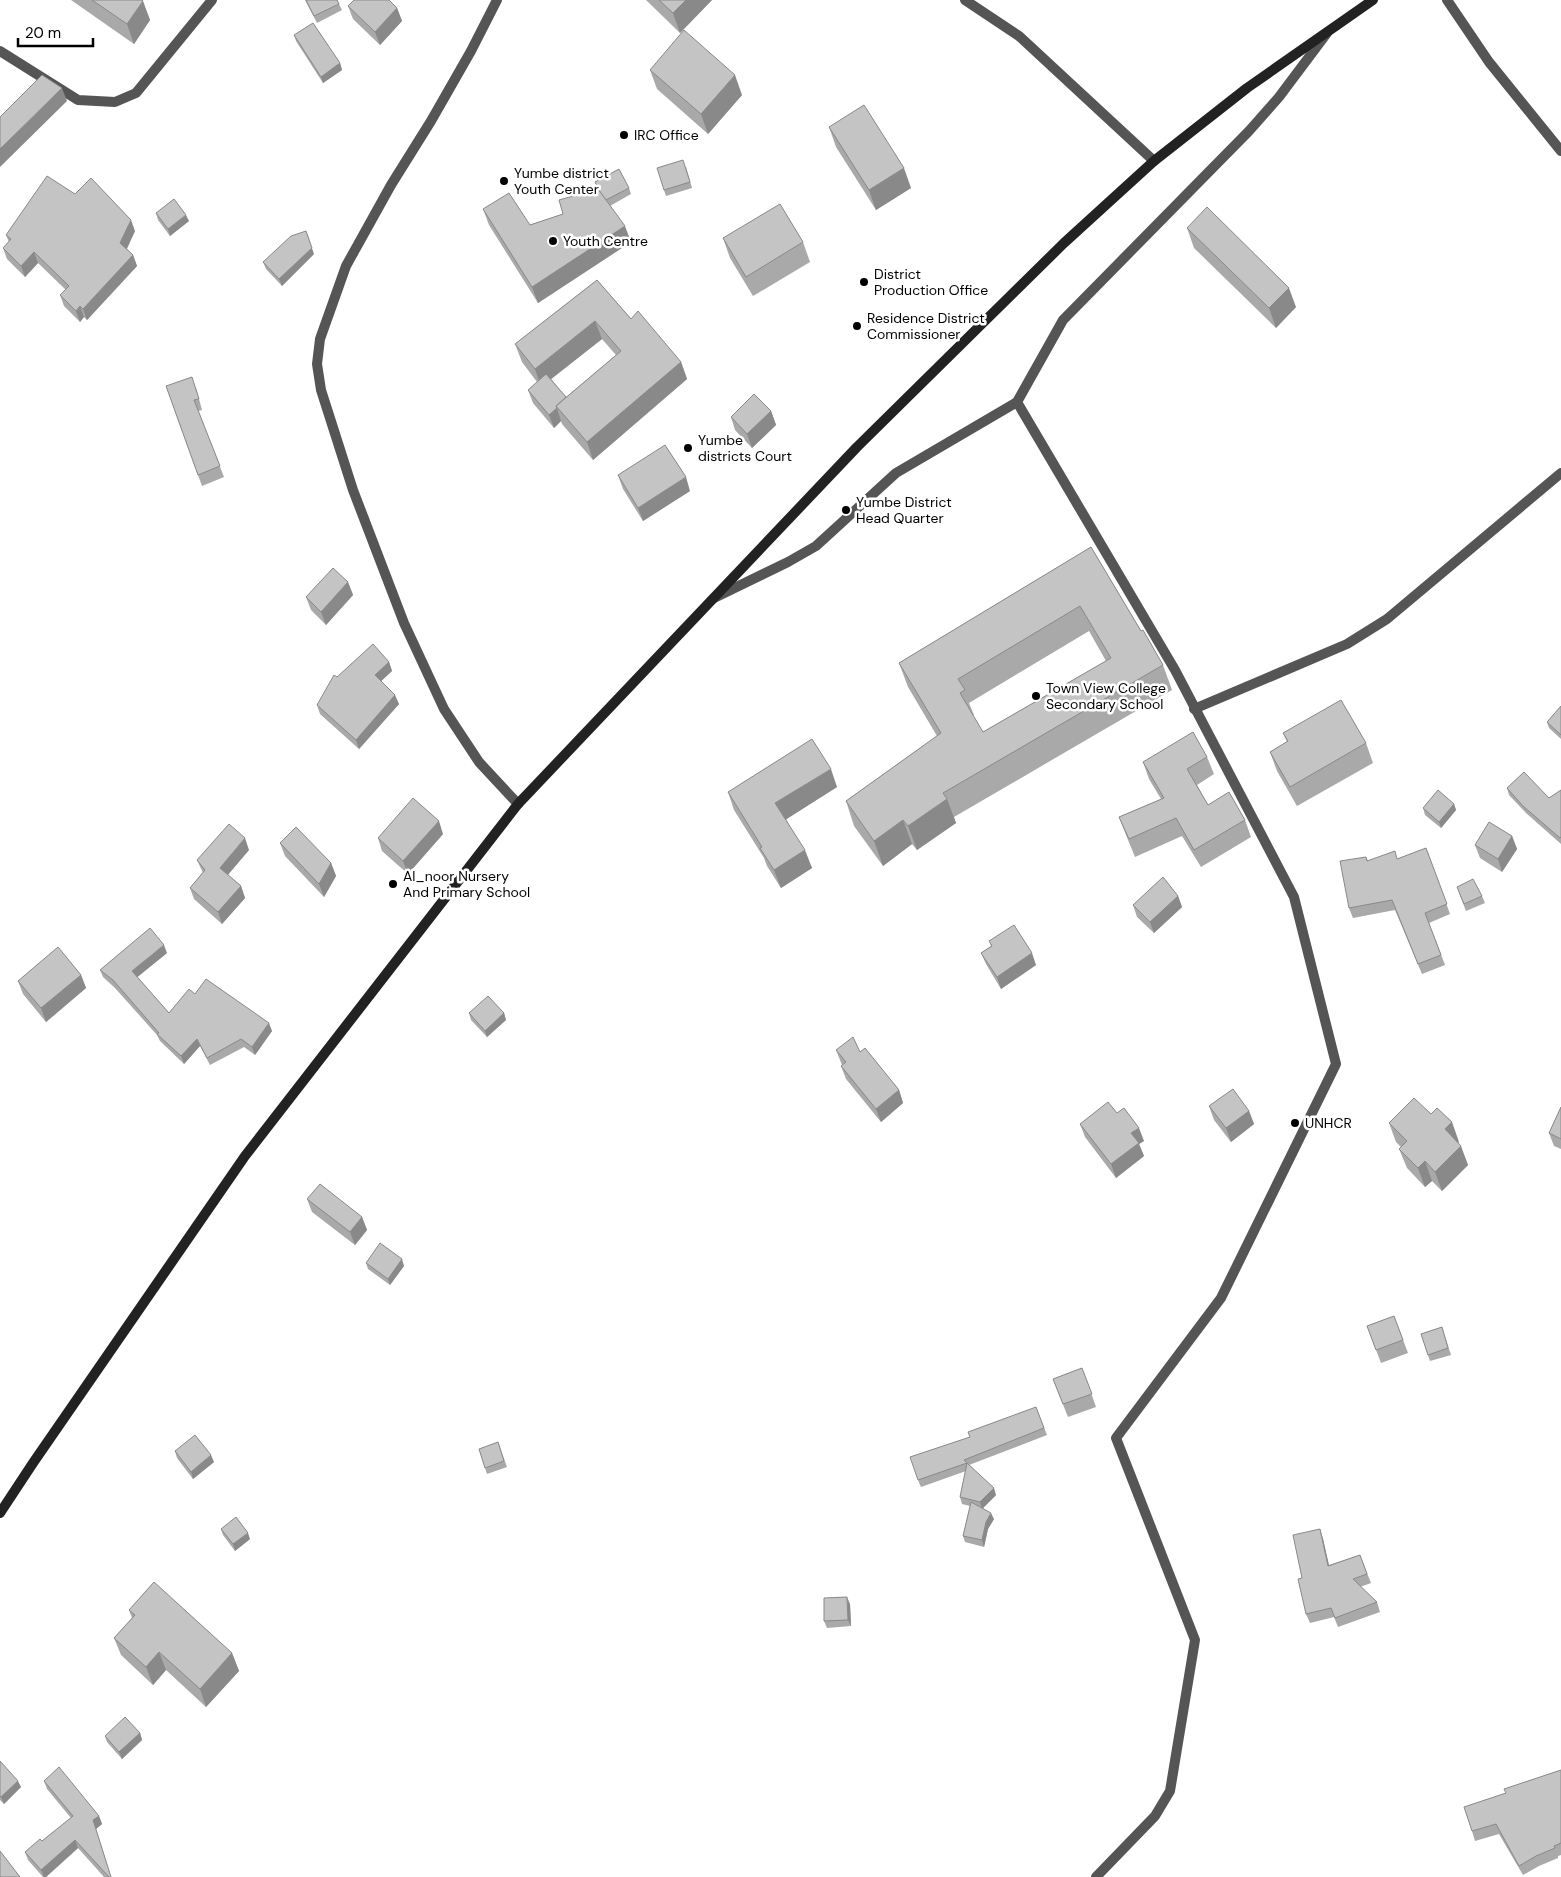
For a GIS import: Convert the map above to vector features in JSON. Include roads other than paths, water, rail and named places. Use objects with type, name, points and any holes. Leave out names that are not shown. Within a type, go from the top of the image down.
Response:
[{"type":"main road","points":[[0,1513],[245,1156],[518,804],[857,447],[1064,243],[1154,161],[1247,88],[1372,0]]},
{"type":"street","points":[[0,51],[78,100],[115,102],[136,93],[212,0]]},
{"type":"street","points":[[498,0],[471,51],[431,121],[391,185],[346,266],[320,338],[317,364],[321,390],[354,490],[404,623],[444,709],[479,762],[518,804]]},
{"type":"street","points":[[965,0],[1019,36],[1154,161]]},
{"type":"street","points":[[1446,0],[1489,62],[1561,150]]},
{"type":"street","points":[[714,599],[816,546],[896,473],[1017,402],[1063,320],[1250,131],[1279,97],[1329,30]]},
{"type":"street","points":[[1017,402],[1175,670],[1294,897],[1336,1064],[1221,1298],[1116,1438],[1195,1640],[1170,1791],[1155,1816],[1096,1877]]},
{"type":"street","points":[[1194,709],[1347,644],[1394,614],[1561,473]]},
{"type":"place","name":"IRC Office","points":[[624,135]]},
{"type":"place","name":"Yumbe district Youth Center","points":[[504,181]]},
{"type":"place","name":"Youth Centre","points":[[553,241]]},
{"type":"place","name":"District Production Office","points":[[864,282]]},
{"type":"place","name":"Residence District Commissioner","points":[[857,326]]},
{"type":"place","name":"Yumbe districts Court","points":[[688,448]]},
{"type":"place","name":"Yumbe District Head Quarter","points":[[846,510]]},
{"type":"place","name":"Town View College Secondary School","points":[[1036,696]]},
{"type":"place","name":"Al_noor Nursery And Primary School","points":[[393,884]]},
{"type":"place","name":"UNHCR","points":[[1295,1123]]}]
